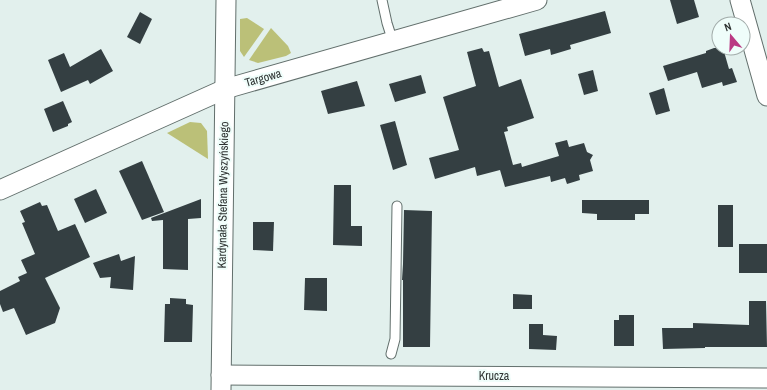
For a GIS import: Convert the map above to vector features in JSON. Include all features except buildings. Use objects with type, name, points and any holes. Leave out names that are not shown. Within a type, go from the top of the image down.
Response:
[{"type":"street","name":"Kardynała Stefana Wyszyńskiego","points":[[221,382],[226,0]]},
{"type":"street","name":"Targowa","points":[[0,190],[225,89],[537,0]]},
{"type":"street","points":[[740,0],[767,96]]},
{"type":"street","name":"Krucza","points":[[221,382],[767,378]]},
{"type":"lane","points":[[382,0],[393,42]]},
{"type":"lane","points":[[391,354],[395,339],[396,206]]},
{"type":"green space","points":[[247,18],[264,29],[244,57],[240,51],[240,19]]},
{"type":"green space","points":[[271,28],[288,46],[291,53],[286,56],[258,63],[249,60]]},
{"type":"green space","points":[[190,122],[201,123],[207,131],[208,159],[167,133]]}]
